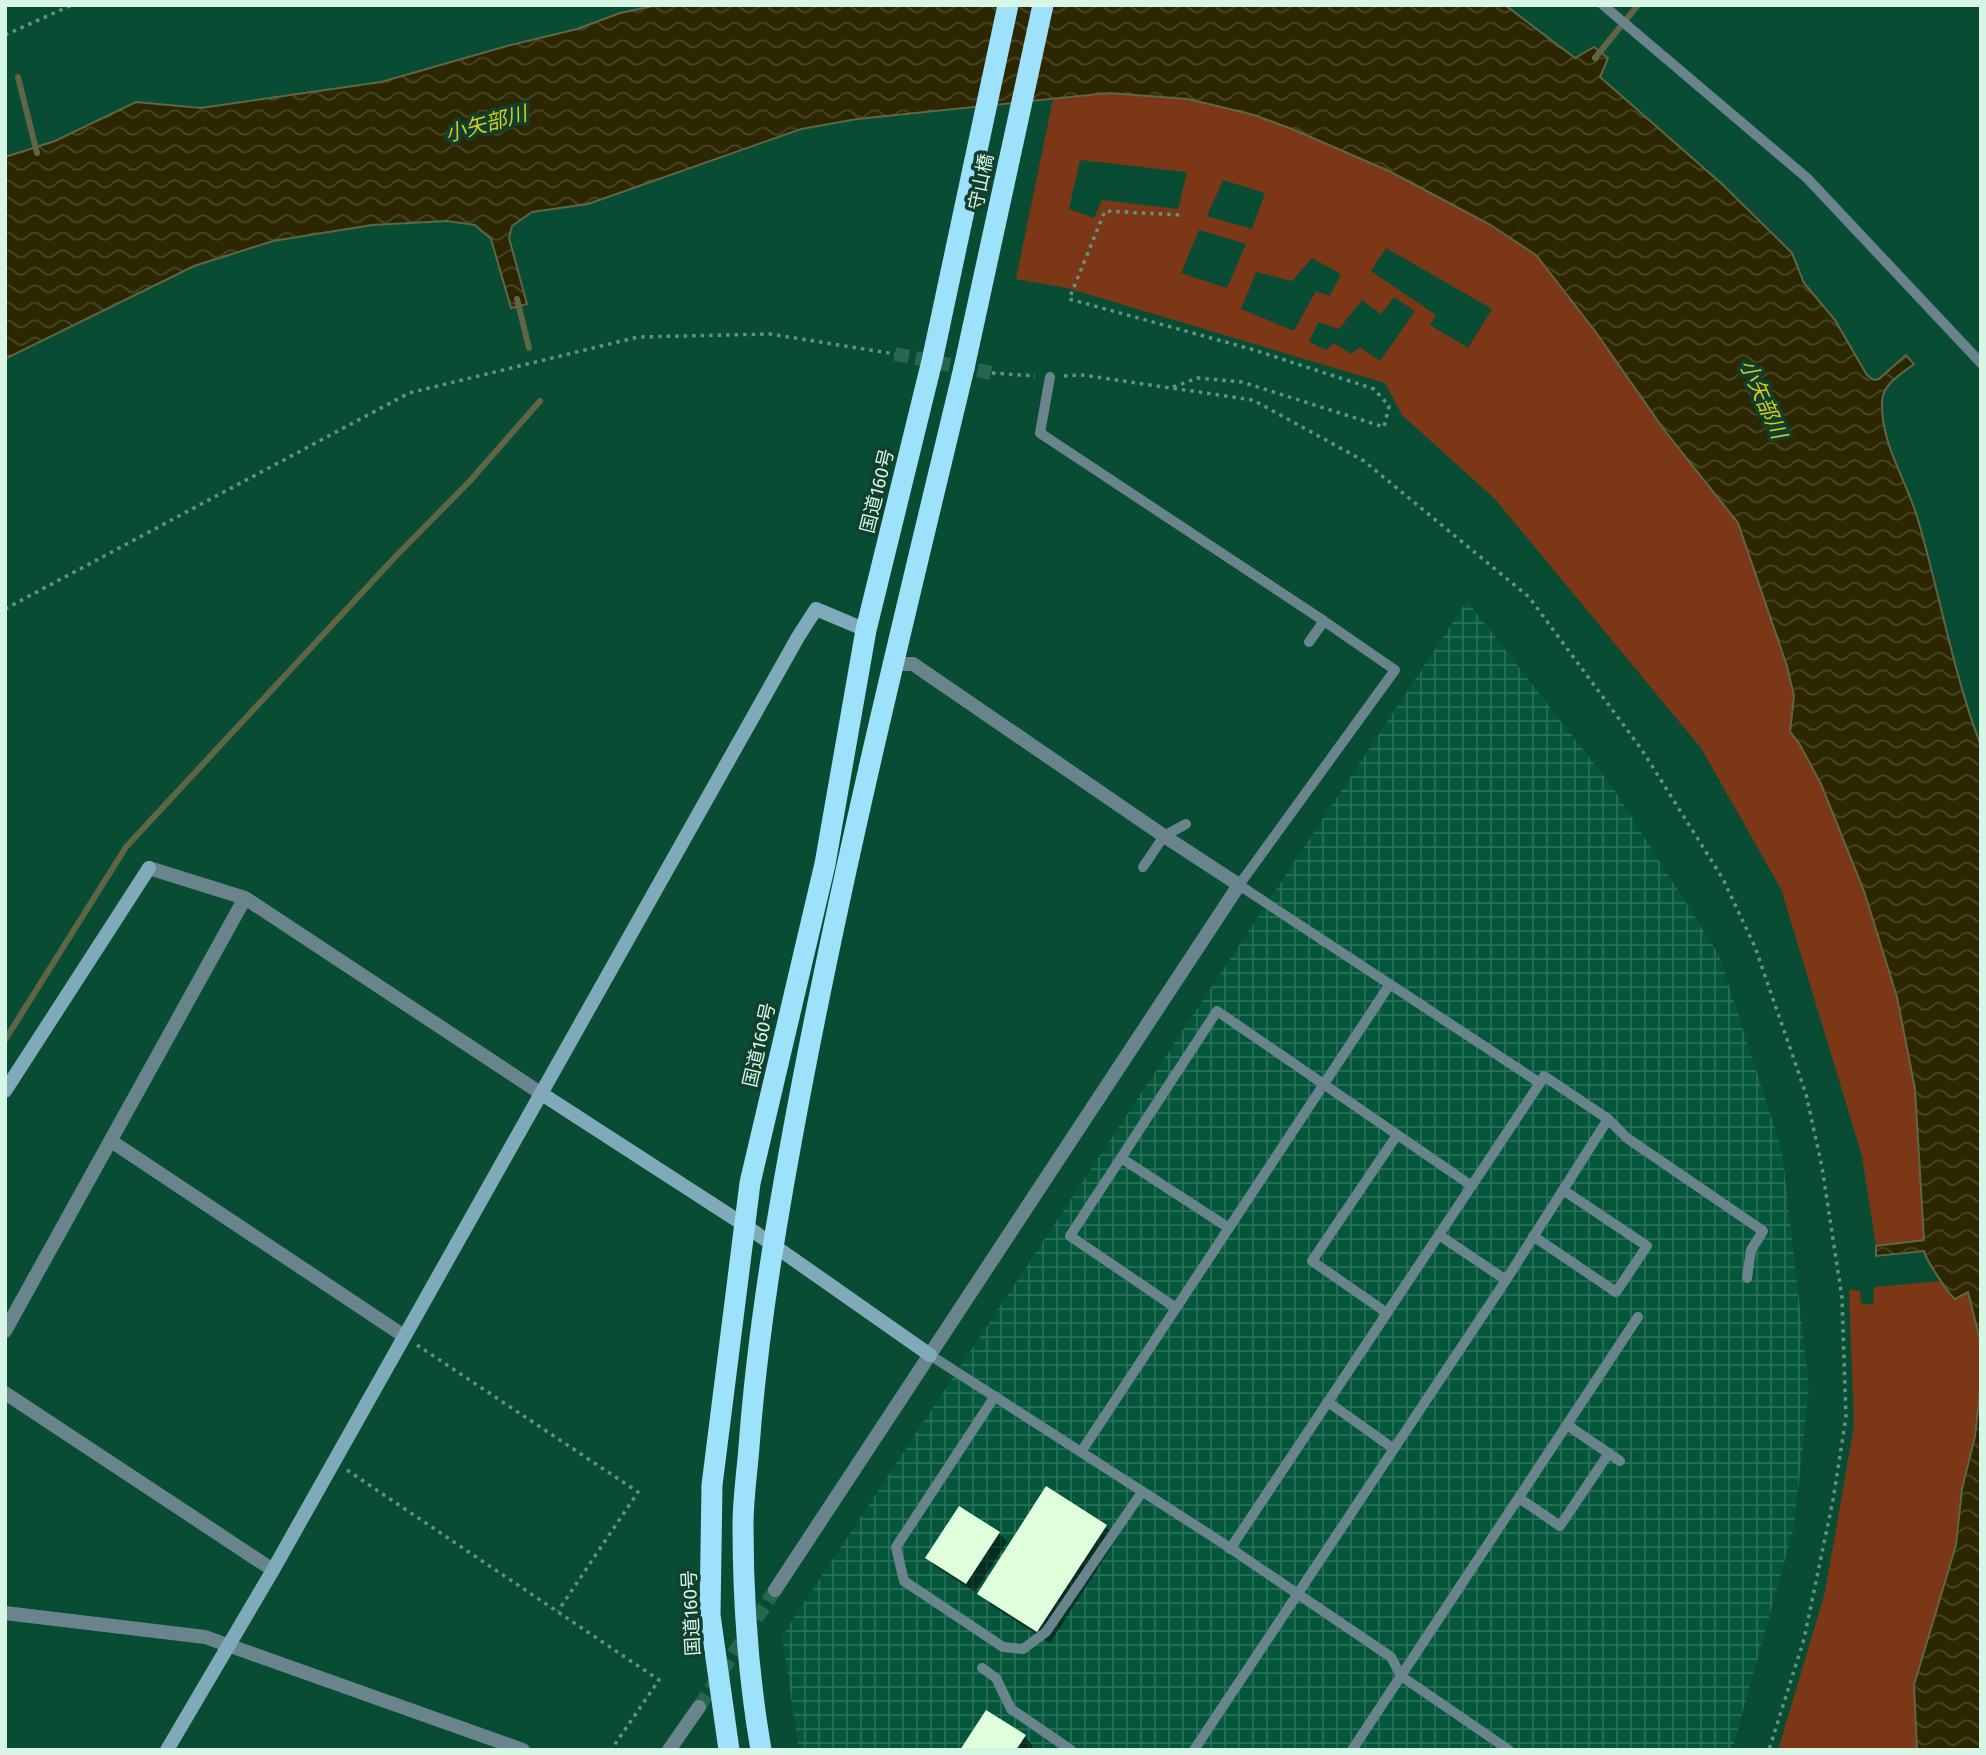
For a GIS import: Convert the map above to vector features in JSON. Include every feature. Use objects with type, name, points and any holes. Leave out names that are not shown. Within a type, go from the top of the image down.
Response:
[{"type":"highway","name":"守山橋","points":[[932,361],[1008,5]]},
{"type":"highway","name":"守山橋","points":[[893,664],[964,368],[1043,5]]},
{"type":"highway","name":"国道160号","points":[[729,1750],[710,1615],[712,1485],[750,1183],[825,864],[866,630],[932,361]]},
{"type":"highway","points":[[761,1750],[754,1712],[744,1598],[743,1520],[751,1409],[765,1289],[825,963],[893,664]]},
{"type":"street","points":[[167,1750],[334,1461],[798,637],[816,609],[866,630]]},
{"type":"street","points":[[775,1590],[1239,884],[1164,836],[913,664],[893,664]]},
{"type":"street","points":[[5,1091],[149,868],[246,898],[898,1327],[930,1355]]},
{"type":"street","points":[[5,1331],[246,898]]},
{"type":"street","points":[[111,1141],[404,1336]]},
{"type":"street","points":[[5,1393],[272,1570]]},
{"type":"street","points":[[5,1613],[205,1637],[522,1749]]},
{"type":"street","points":[[669,1750],[699,1707]]},
{"type":"lane","points":[[1603,5],[1807,178],[1981,363]]},
{"type":"lane","points":[[1050,377],[1040,433],[1395,670],[1239,884],[1540,1083]]},
{"type":"lane","points":[[1309,642],[1324,621]]},
{"type":"lane","points":[[1143,867],[1164,836],[1186,824]]},
{"type":"lane","points":[[1081,1452],[1390,984]]},
{"type":"lane","points":[[1176,1308],[1070,1236],[1217,1011],[1472,1186]]},
{"type":"lane","points":[[1230,1549],[1545,1076],[1608,1119],[1627,1138],[1763,1231],[1751,1250],[1747,1278]]},
{"type":"lane","points":[[1194,1750],[1506,1280],[1608,1119]]},
{"type":"lane","points":[[1387,1313],[1312,1261],[1397,1135]]},
{"type":"lane","points":[[1121,1157],[1229,1228]]},
{"type":"lane","points":[[1533,1236],[1616,1292],[1647,1246],[1563,1190]]},
{"type":"lane","points":[[1439,1235],[1506,1280]]},
{"type":"lane","points":[[1353,1750],[1639,1317]]},
{"type":"lane","points":[[930,1355],[1230,1549],[1391,1657],[1401,1676],[1509,1750]]},
{"type":"lane","points":[[995,1396],[896,1548],[904,1581],[912,1592],[998,1649],[1023,1649],[1046,1632],[1142,1492]]},
{"type":"lane","points":[[1328,1402],[1394,1448]]},
{"type":"lane","points":[[1567,1425],[1620,1461]]},
{"type":"lane","points":[[1519,1498],[1560,1526],[1609,1453]]},
{"type":"lane","points":[[982,1668],[996,1678],[1010,1709],[1071,1750]]},
{"type":"path","points":[[5,35],[72,5]]},
{"type":"path","points":[[1171,388],[1197,378],[1242,382],[1384,427],[1389,406],[1374,389],[1238,346],[1069,299],[1105,211],[1180,215]]},
{"type":"path","points":[[5,609],[409,393],[638,337],[770,334],[895,354]]},
{"type":"path","points":[[992,373],[1050,377],[1082,375],[1253,400],[1364,461],[1529,597],[1642,750],[1723,879],[1755,947],[1806,1094],[1822,1167],[1842,1298],[1846,1417],[1833,1500],[1804,1639],[1769,1750]]},
{"type":"path","points":[[404,1336],[638,1492],[558,1611]]},
{"type":"path","points":[[334,1461],[659,1680],[611,1750]]},
{"type":"shaded area","points":[[1109,93],[1188,99],[1254,115],[1292,129],[1389,171],[1489,224],[1536,255],[1595,331],[1665,431],[1738,523],[1787,666],[1794,696],[1790,732],[1821,784],[1864,891],[1897,997],[1915,1089],[1924,1240],[1876,1246],[1862,1156],[1781,889],[1701,748],[1495,499],[1402,415],[1385,383],[1067,288],[1016,279],[1053,99]],"holes":[[[1080,160],[1187,172],[1178,209],[1102,200],[1094,218],[1069,209]],[[1223,180],[1265,193],[1252,229],[1207,216]],[[1199,230],[1246,244],[1227,288],[1181,273]],[[1386,248],[1492,309],[1468,348],[1430,325],[1436,315],[1371,271]],[[1312,258],[1341,274],[1330,296],[1316,291],[1294,331],[1241,309],[1256,272],[1292,281]],[[1394,297],[1415,311],[1380,361],[1360,347],[1351,354],[1334,343],[1326,350],[1309,342],[1318,322],[1339,329],[1362,300],[1381,314]]]},
{"type":"shaded area","points":[[1467,601],[1613,788],[1719,955],[1782,1151],[1809,1388],[1794,1527],[1732,1750],[799,1750],[782,1636]]},
{"type":"shaded area","points":[[1942,1281],[1949,1295],[1968,1291],[1981,1344],[1981,1383],[1975,1436],[1962,1489],[1956,1545],[1914,1685],[1917,1750],[1778,1750],[1825,1592],[1854,1426],[1849,1290],[1860,1291],[1861,1303],[1873,1305],[1874,1287]]},
{"type":"water","name":"小矢部川","points":[[658,5],[1505,5],[1575,58],[1594,47],[1608,58],[1600,77],[1722,184],[1792,253],[1804,283],[1835,320],[1867,375],[1874,380],[1879,379],[1906,355],[1914,364],[1893,380],[1883,396],[1886,434],[1918,520],[1955,662],[1981,746],[1981,1344],[1968,1292],[1955,1299],[1924,1251],[1876,1256],[1876,1246],[1924,1240],[1915,1089],[1897,997],[1864,891],[1821,784],[1790,732],[1794,696],[1787,666],[1738,523],[1665,431],[1595,331],[1536,255],[1489,224],[1389,171],[1254,115],[1188,99],[1109,93],[857,119],[801,129],[588,204],[532,212],[512,226],[509,238],[527,304],[511,308],[491,239],[475,225],[447,221],[372,225],[273,241],[194,266],[5,359],[5,157],[55,141],[136,102],[201,108],[381,82],[577,29],[620,13]]},
{"type":"water","points":[[1981,1383],[1981,1750],[1917,1750],[1914,1685],[1956,1545],[1962,1489],[1975,1436]]},
{"type":"building","points":[[1046,1486],[1107,1525],[1037,1632],[977,1594]]},
{"type":"building","points":[[959,1506],[1000,1532],[966,1584],[925,1558]]},
{"type":"building","points":[[986,1710],[1026,1735],[1016,1750],[960,1750]]},
{"type":"waterway","points":[[1595,58],[1638,5]]},
{"type":"waterway","points":[[18,77],[37,153]]},
{"type":"waterway","points":[[517,299],[529,348]]},
{"type":"waterway","points":[[5,1040],[126,847],[396,556],[469,482],[540,401]]},
{"type":"tunnel","points":[[895,354],[992,373]]},
{"type":"tunnel","points":[[699,1707],[775,1590]]}]
